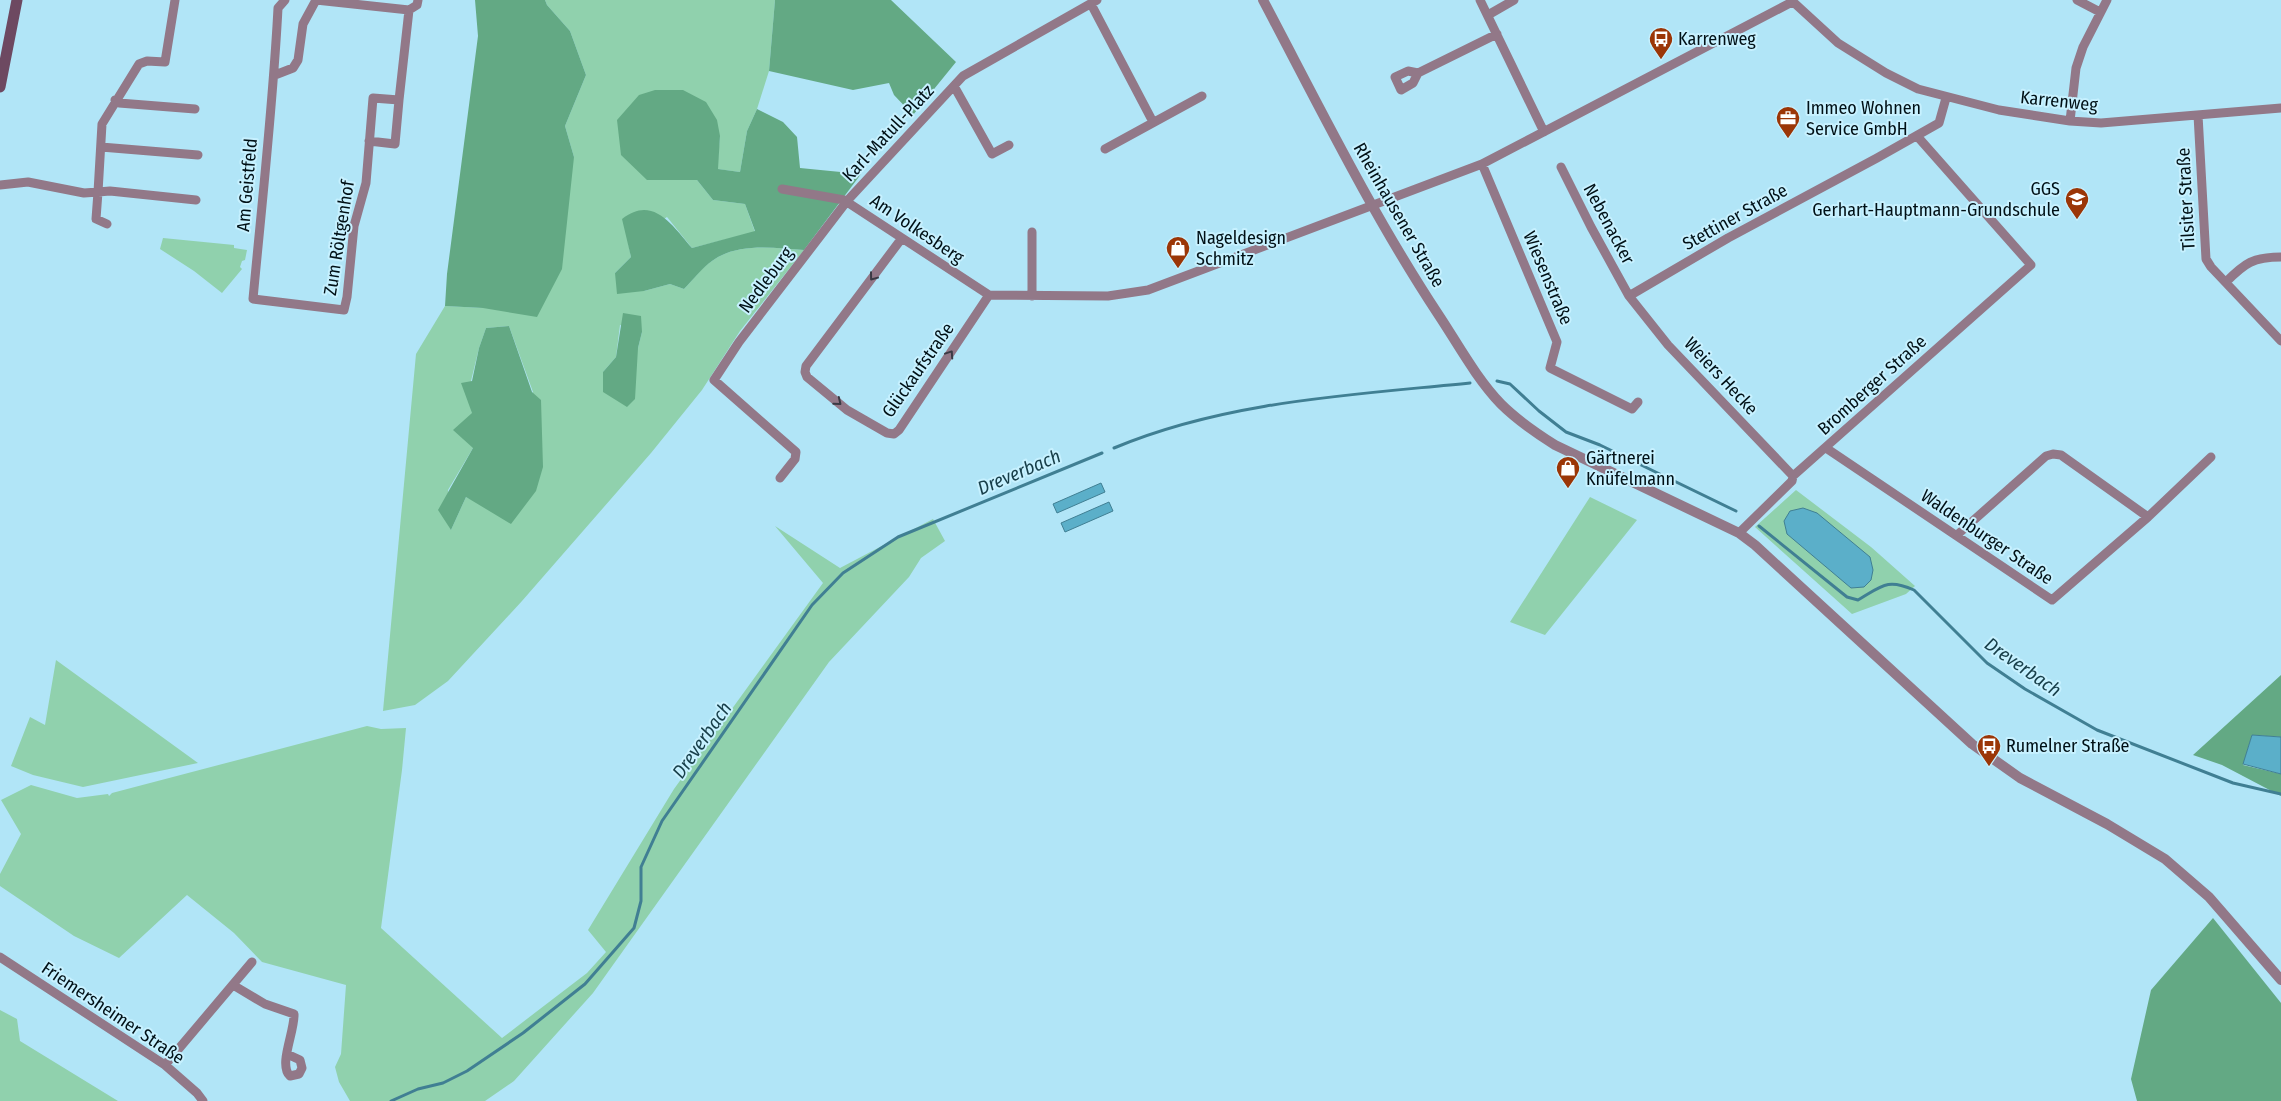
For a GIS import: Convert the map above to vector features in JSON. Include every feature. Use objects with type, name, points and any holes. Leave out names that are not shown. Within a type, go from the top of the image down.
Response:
[{"type":"main road","points":[[0,87],[17,0]]},
{"type":"street","points":[[107,224],[96,219],[102,124],[115,100],[139,64],[147,61],[164,62],[175,0]]},
{"type":"street","name":"Am Geistfeld","points":[[253,299],[274,75],[278,8],[285,0]]},
{"type":"street","points":[[274,75],[293,68],[298,60],[303,24],[315,0],[409,10],[417,5],[418,0]]},
{"type":"street","name":"Rheinhausener Straße","points":[[1263,0],[1371,205],[1418,284],[1477,373],[1500,403],[1531,430],[1584,460],[1739,533]]},
{"type":"street","points":[[1480,0],[1544,132]]},
{"type":"street","points":[[1488,14],[1514,0]]},
{"type":"street","points":[[2077,0],[2100,12]]},
{"type":"street","points":[[2070,121],[2076,68],[2083,47],[2106,0]]},
{"type":"street","name":"Karrenweg","points":[[1371,205],[1482,164],[1792,1],[1838,43],[1918,89],[1946,98],[1999,110],[2070,121],[2101,123],[2281,108]]},
{"type":"street","points":[[1094,2],[1153,122]]},
{"type":"street","name":"Karl-Matull-Platz","points":[[847,201],[963,76],[981,64],[1094,2]]},
{"type":"street","points":[[369,141],[396,144],[409,10]]},
{"type":"street","points":[[1418,73],[1497,34]]},
{"type":"street","points":[[954,86],[992,154],[1009,144]]},
{"type":"street","points":[[1105,149],[1202,96]]},
{"type":"street","name":"Zum Röltgenhof","points":[[253,299],[344,310],[354,226],[366,183],[373,98],[399,100]]},
{"type":"street","name":"Stettiner Straße","points":[[1629,296],[1728,238],[1939,123],[1946,98]]},
{"type":"street","points":[[115,100],[119,103],[195,109]]},
{"type":"street","name":"Tilsiter Straße","points":[[2198,115],[2206,259],[2211,268],[2281,341]]},
{"type":"street","name":"Bromberger Straße","points":[[1739,533],[1792,480],[1793,476],[2031,265],[1917,136]]},
{"type":"street","points":[[101,147],[198,155]]},
{"type":"street","name":"Wiesenstraße","points":[[1482,164],[1557,342],[1550,368],[1632,409],[1638,402]]},
{"type":"street","name":"Nebenacker","points":[[1561,167],[1629,296]]},
{"type":"street","points":[[0,185],[28,182],[84,193],[110,191],[196,200]]},
{"type":"street","name":"Am Volkesberg","points":[[782,189],[847,201],[989,295]]},
{"type":"street","name":"Nedleburg","points":[[780,478],[795,459],[796,452],[714,380],[740,342],[847,201]]},
{"type":"street","points":[[989,295],[1128,295],[1148,290],[1371,205]]},
{"type":"street","points":[[1032,232],[1032,296]]},
{"type":"street","name":"Glückaufstraße","points":[[902,238],[806,366],[805,372],[807,377],[847,410],[886,433],[894,434],[899,430],[989,295]]},
{"type":"street","points":[[2226,282],[2243,265],[2253,260],[2281,257]]},
{"type":"street","name":"Weiers Hecke","points":[[1629,296],[1672,349],[1793,476]]},
{"type":"street","name":"Waldenburger Straße","points":[[1826,448],[2052,600],[2148,517],[2211,457]]},
{"type":"street","points":[[1957,535],[2046,456],[2053,454],[2061,455],[2148,517]]},
{"type":"street","points":[[1739,533],[1972,744],[2020,778],[2107,824],[2165,859],[2209,897],[2281,980]]},
{"type":"street","name":"Friemersheimer Straße","points":[[0,958],[165,1065],[197,1093],[202,1101]]},
{"type":"street","points":[[165,1065],[252,962]]},
{"type":"street","points":[[233,985],[265,1004],[294,1014],[295,1022],[287,1054]]},
{"type":"green space","points":[[475,0],[545,0],[547,5],[570,31],[586,75],[565,126],[574,157],[562,269],[537,317],[483,308],[445,306],[447,274],[478,36]]},
{"type":"green space","points":[[545,0],[775,0],[769,71],[757,109],[747,131],[740,172],[717,169],[720,136],[647,180],[697,180],[713,200],[745,204],[755,232],[692,248],[667,217],[628,242],[631,257],[615,273],[644,291],[670,284],[684,289],[708,264],[722,255],[733,251],[756,248],[804,250],[740,331],[702,390],[651,453],[522,601],[448,681],[415,705],[383,711],[416,354],[445,306],[483,308],[574,157],[565,126],[586,75],[570,31],[547,5]],"holes":[[[620,325],[642,332],[638,348],[603,372],[616,357]],[[509,326],[533,392],[481,504],[466,497],[451,530],[448,490],[473,448],[471,381],[479,348],[486,328]]]},
{"type":"green space","points":[[775,0],[891,0],[956,62],[913,115],[894,95],[889,83],[853,90],[769,71]]},
{"type":"green space","points":[[655,90],[683,90],[706,102],[717,120],[720,136],[718,169],[740,172],[747,131],[757,109],[783,122],[797,137],[800,168],[861,174],[804,250],[756,248],[733,251],[722,255],[708,264],[684,289],[670,284],[644,291],[617,294],[615,273],[631,257],[622,219],[633,212],[653,211],[670,223],[692,248],[755,231],[745,204],[713,200],[697,180],[647,180],[621,155],[617,120],[639,95]]},
{"type":"green space","points":[[163,238],[234,245],[234,248],[247,250],[245,260],[242,261],[240,267],[242,269],[222,293],[194,271],[160,249]]},
{"type":"green space","points":[[623,313],[641,316],[642,332],[638,348],[635,399],[627,407],[603,392],[603,372],[616,357]]},
{"type":"green space","points":[[509,326],[532,392],[541,400],[543,467],[536,491],[511,524],[466,497],[451,530],[438,510],[473,448],[453,430],[472,413],[461,383],[472,381],[479,348],[486,328]]},
{"type":"green space","points":[[1796,490],[1871,547],[1915,586],[1906,594],[1852,614],[1755,527]]},
{"type":"green space","points":[[1590,497],[1637,520],[1545,635],[1510,622]]},
{"type":"green space","points":[[933,519],[945,541],[921,558],[909,577],[829,662],[593,993],[514,1081],[485,1101],[350,1101],[339,1082],[335,1067],[341,1054],[346,985],[262,962],[234,933],[187,895],[119,958],[74,936],[0,886],[0,874],[21,834],[1,800],[31,785],[77,798],[108,794],[109,796],[112,793],[367,726],[381,729],[406,728],[381,928],[502,1038],[587,973],[606,952],[588,930],[674,789],[823,583],[775,526],[840,568]]},
{"type":"green space","points":[[56,660],[198,763],[83,787],[33,775],[11,766],[30,717],[45,725]]},
{"type":"green space","points":[[2281,675],[2281,737],[2252,735],[2243,765],[2281,774],[2281,796],[2222,765],[2193,755]]},
{"type":"green space","points":[[2213,918],[2281,1003],[2281,1101],[2137,1101],[2131,1079],[2151,990]]},
{"type":"green space","points":[[0,1010],[17,1019],[20,1041],[118,1101],[0,1101]]},
{"type":"water","points":[[1101,483],[1105,492],[1057,513],[1053,504]]},
{"type":"water","points":[[1109,502],[1113,511],[1065,532],[1061,523]]},
{"type":"water","points":[[1803,508],[1817,513],[1870,557],[1873,570],[1871,580],[1864,587],[1851,588],[1787,534],[1784,521],[1790,511]]},
{"type":"water","points":[[2252,735],[2281,737],[2281,774],[2243,764]]},
{"type":"waterway","name":"Dreverbach","points":[[1497,381],[1510,384],[1539,411],[1566,432],[1600,445],[1736,511]]},
{"type":"waterway","name":"Dreverbach","points":[[1114,448],[1157,432],[1244,410],[1335,396],[1470,383]]},
{"type":"waterway","name":"Dreverbach","points":[[391,1101],[418,1089],[443,1083],[467,1071],[523,1033],[585,984],[634,928],[641,901],[641,867],[662,821],[812,605],[843,573],[898,537],[1102,453]]},
{"type":"waterway","name":"Dreverbach","points":[[1759,526],[1847,597],[1858,600],[1885,585],[1891,584],[1905,586],[1914,590],[1987,663],[2025,689],[2097,730],[2233,783],[2281,794]]},
{"type":"place","name":"Karrenweg","points":[[1661,60]]},
{"type":"place","name":"Immeo Wohnen Service GmbH","points":[[1788,139]]},
{"type":"place","name":"GGS Gerhart-Hauptmann-Grundschule","points":[[2077,220]]},
{"type":"place","name":"Nageldesign Schmitz","points":[[1178,269]]},
{"type":"place","name":"Gärtnerei Knüfelmann","points":[[1568,489]]},
{"type":"place","name":"Rumelner Straße","points":[[1989,767]]}]
